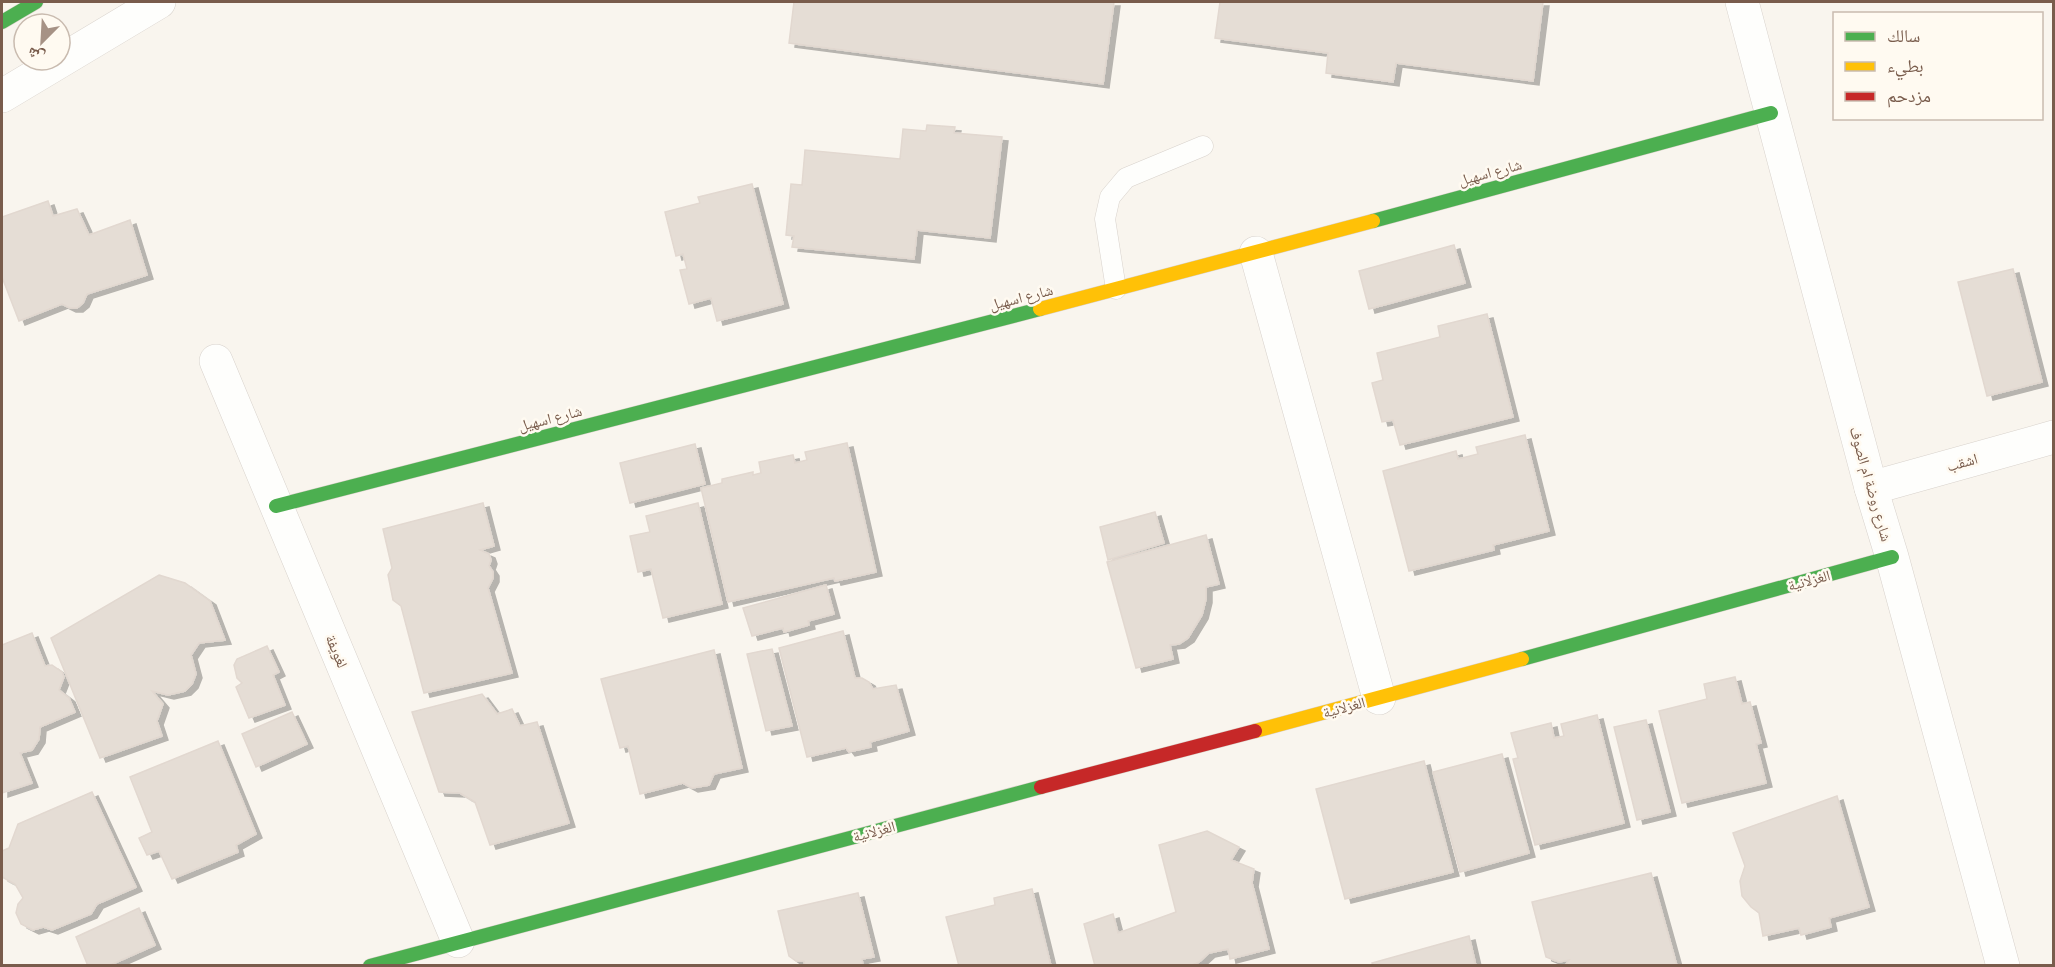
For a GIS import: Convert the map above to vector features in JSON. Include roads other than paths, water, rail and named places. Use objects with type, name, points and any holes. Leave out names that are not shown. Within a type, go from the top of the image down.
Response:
[{"type":"street","points":[[2,22],[36,2]]},
{"type":"street","points":[[2,96],[159,2]]},
{"type":"street","name":"شارع روضة ام الصوف","points":[[1742,2],[1871,488],[1892,557],[2003,966]]},
{"type":"street","name":"شارع اسهيل","points":[[276,506],[1256,253],[1771,113]]},
{"type":"street","name":"الغزلانية","points":[[1256,253],[1379,698]]},
{"type":"street","name":"لغويفة","points":[[216,361],[458,941]]},
{"type":"street","name":"اشقب","points":[[1871,488],[2054,437]]},
{"type":"street","name":"الغزلانية","points":[[370,966],[1379,698],[1892,557]]},
{"type":"lane","points":[[1116,289],[1105,219],[1110,197],[1126,178],[1203,146]]}]
